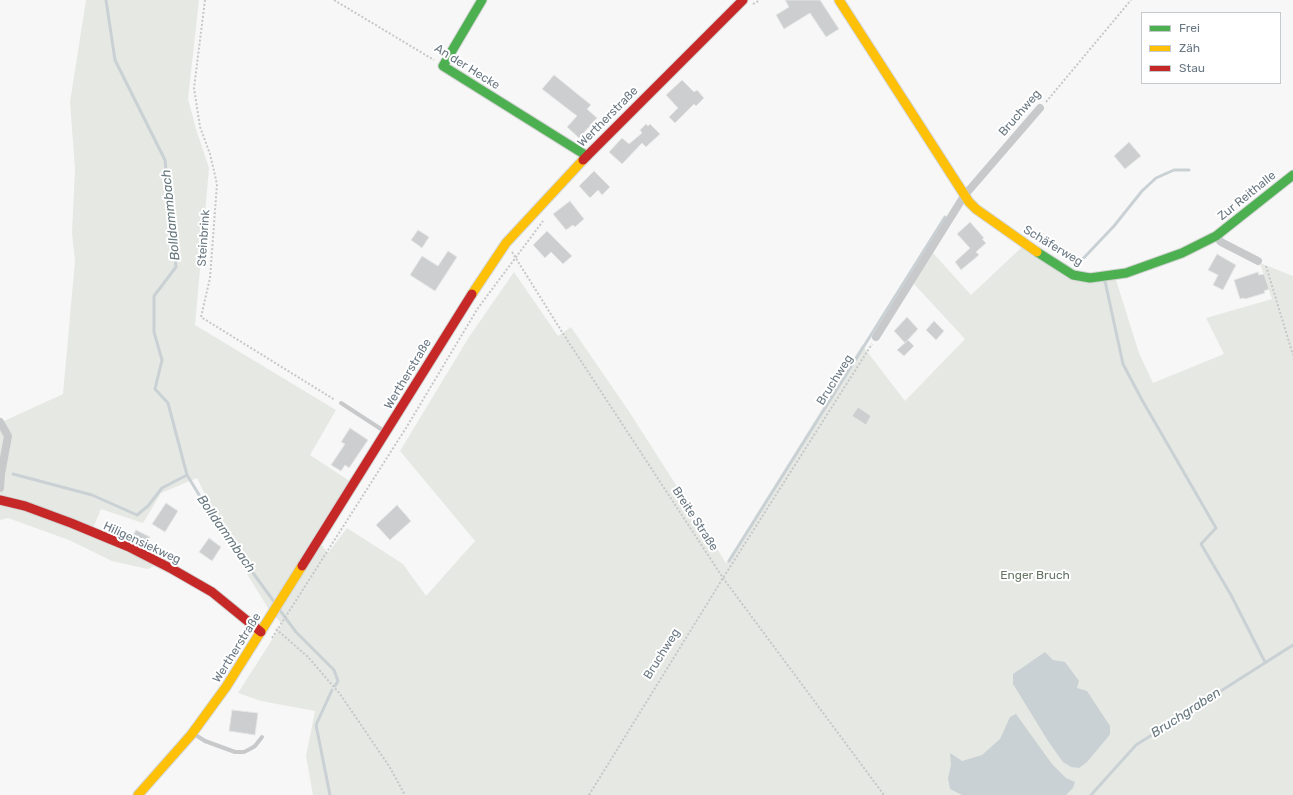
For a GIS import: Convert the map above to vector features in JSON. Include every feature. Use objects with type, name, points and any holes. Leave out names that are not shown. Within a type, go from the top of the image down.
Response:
[{"type":"street","points":[[443,66],[482,0]]},
{"type":"street","name":"Schäferweg","points":[[839,0],[964,196],[976,209],[1044,257],[1073,275],[1090,278],[1104,278],[1126,273],[1182,253],[1216,236]]},
{"type":"street","name":"Wertherstraße","points":[[138,795],[193,733],[226,687],[453,322],[506,243],[587,156],[746,4]]},
{"type":"street","name":"An der Hecke","points":[[443,66],[587,156]]},
{"type":"street","name":"Bruchweg","points":[[876,337],[964,196],[1040,108]]},
{"type":"street","name":"Zur Reithalle","points":[[1216,236],[1293,175]]},
{"type":"street","points":[[1216,236],[1221,242],[1258,261]]},
{"type":"street","points":[[0,422],[8,436],[0,488]]},
{"type":"street","name":"Hiligensiekweg","points":[[0,500],[25,506],[71,523],[129,547],[172,568],[212,592],[261,632]]},
{"type":"lane","points":[[341,403],[386,432]]},
{"type":"lane","points":[[193,733],[205,741],[235,752],[244,752],[250,749],[255,746],[262,737]]},
{"type":"path","name":"Steinbrink","points":[[205,0],[194,88],[200,127],[210,154],[217,184],[210,278],[202,317],[341,403]]},
{"type":"path","name":"An der Hecke","points":[[334,0],[443,66]]},
{"type":"path","points":[[746,4],[760,0]]},
{"type":"path","name":"Bruchweg","points":[[1040,108],[1131,0]]},
{"type":"path","points":[[405,795],[389,766],[340,694],[308,657],[277,630],[406,428],[478,308],[547,216]]},
{"type":"path","name":"Breite Straße","points":[[506,243],[562,332],[723,578],[884,795]]},
{"type":"path","points":[[1258,261],[1265,264],[1268,271],[1293,355]]},
{"type":"path","name":"Bruchweg","points":[[589,795],[723,578],[876,337]]},
{"type":"green space","name":"Enger Bruch","points":[[86,0],[199,0],[188,99],[209,168],[195,325],[336,410],[310,455],[351,482],[315,537],[328,553],[347,528],[403,564],[426,596],[475,541],[400,451],[469,337],[514,272],[558,336],[571,327],[628,410],[726,563],[862,345],[905,401],[965,339],[913,283],[933,253],[971,295],[1022,247],[1072,281],[1116,280],[1139,353],[1153,383],[1224,354],[1206,318],[1272,299],[1260,263],[1293,276],[1293,795],[313,795],[306,756],[315,711],[261,701],[238,693],[282,624],[268,608],[237,558],[240,548],[217,519],[197,478],[161,493],[143,523],[101,509],[90,535],[155,565],[148,569],[112,561],[69,540],[8,518],[0,520],[0,425],[4,421],[63,394],[75,261],[72,233],[75,169],[70,102]]},
{"type":"shaded area","points":[[1045,652],[1053,660],[1065,662],[1079,681],[1077,688],[1087,691],[1110,726],[1110,734],[1108,737],[1087,762],[1079,768],[1071,767],[1063,762],[1048,741],[1013,684],[1013,674]]},
{"type":"shaded area","points":[[1016,714],[1052,764],[1066,778],[1075,782],[1073,788],[1066,795],[962,795],[950,789],[948,778],[951,765],[950,753],[962,761],[982,755],[1000,739],[1010,717]]},
{"type":"building","points":[[785,0],[820,0],[839,29],[826,37],[810,13],[784,29],[776,15],[789,7]]},
{"type":"building","points":[[554,75],[591,105],[587,109],[597,118],[579,138],[567,127],[577,116],[542,89]]},
{"type":"building","points":[[682,80],[694,92],[697,90],[704,98],[696,106],[694,104],[675,123],[669,117],[678,108],[666,95]]},
{"type":"building","points":[[646,124],[648,126],[650,124],[660,134],[646,147],[642,143],[622,164],[609,152],[622,138],[629,144],[642,133],[640,130]]},
{"type":"building","points":[[1129,142],[1141,156],[1125,169],[1114,156]]},
{"type":"building","points":[[594,171],[610,187],[602,195],[598,190],[590,198],[579,186]]},
{"type":"building","points":[[570,201],[584,219],[575,227],[573,225],[566,230],[553,214]]},
{"type":"building","points":[[970,222],[984,238],[982,239],[986,243],[976,252],[979,255],[961,270],[955,262],[970,248],[957,234]]},
{"type":"building","points":[[418,230],[429,237],[422,248],[411,240]]},
{"type":"building","points":[[547,231],[572,256],[563,264],[551,252],[545,258],[533,245]]},
{"type":"building","points":[[448,251],[457,257],[435,291],[410,275],[422,256],[438,266]]},
{"type":"building","points":[[1217,254],[1236,265],[1223,290],[1213,285],[1218,275],[1208,270]]},
{"type":"building","points":[[1258,272],[1259,275],[1264,274],[1269,289],[1264,291],[1265,293],[1240,299],[1234,280]]},
{"type":"building","points":[[907,317],[918,329],[905,343],[894,331]]},
{"type":"building","points":[[934,321],[944,331],[936,340],[926,330]]},
{"type":"building","points":[[908,340],[914,346],[904,356],[897,350]]},
{"type":"building","points":[[858,407],[871,416],[866,425],[852,416]]},
{"type":"building","points":[[350,428],[368,440],[349,468],[345,465],[341,471],[331,465],[345,444],[341,442]]},
{"type":"building","points":[[166,503],[178,511],[165,532],[152,524]]},
{"type":"building","points":[[397,505],[411,521],[390,540],[376,525]]},
{"type":"building","points":[[136,530],[150,537],[145,545],[132,537]]},
{"type":"building","points":[[209,538],[221,547],[212,561],[199,552]]},
{"type":"building","points":[[232,710],[258,713],[255,735],[229,731]]},
{"type":"waterway","name":"Bolldammbach","points":[[106,0],[115,60],[165,160],[176,267],[154,296],[154,332],[162,360],[155,389],[168,403],[187,475],[215,521],[275,603]]},
{"type":"waterway","points":[[1077,265],[1114,226],[1142,191],[1156,178],[1174,170],[1189,170]]},
{"type":"waterway","points":[[729,561],[945,217]]},
{"type":"waterway","points":[[1103,281],[1105,281],[1123,364],[1142,400],[1216,528],[1201,544],[1231,595],[1265,662]]},
{"type":"waterway","points":[[13,474],[92,495],[137,515],[148,506],[162,488],[187,475]]},
{"type":"waterway","name":"Bolldammbach","points":[[279,609],[296,632],[334,670],[338,681],[335,686]]},
{"type":"waterway","name":"Bruchgraben","points":[[1091,795],[1136,745],[1293,645]]},
{"type":"waterway","name":"Bolldammbach","points":[[330,795],[316,725],[332,690]]},
{"type":"traffic: fast","points":[[482,0],[443,66],[587,156]]},
{"type":"traffic: fast","points":[[1037,252],[1073,275],[1090,278],[1126,273],[1182,253],[1216,236],[1293,175]]},
{"type":"traffic: slow","points":[[839,0],[969,202],[976,209],[1037,252]]},
{"type":"traffic: slow","points":[[472,294],[506,243],[583,160]]},
{"type":"traffic: slow","points":[[138,795],[191,735],[226,687],[302,566]]},
{"type":"traffic: jam","points":[[583,160],[743,0]]},
{"type":"traffic: jam","points":[[302,566],[472,294]]},
{"type":"traffic: jam","points":[[0,500],[25,506],[129,547],[212,592],[261,632]]}]
